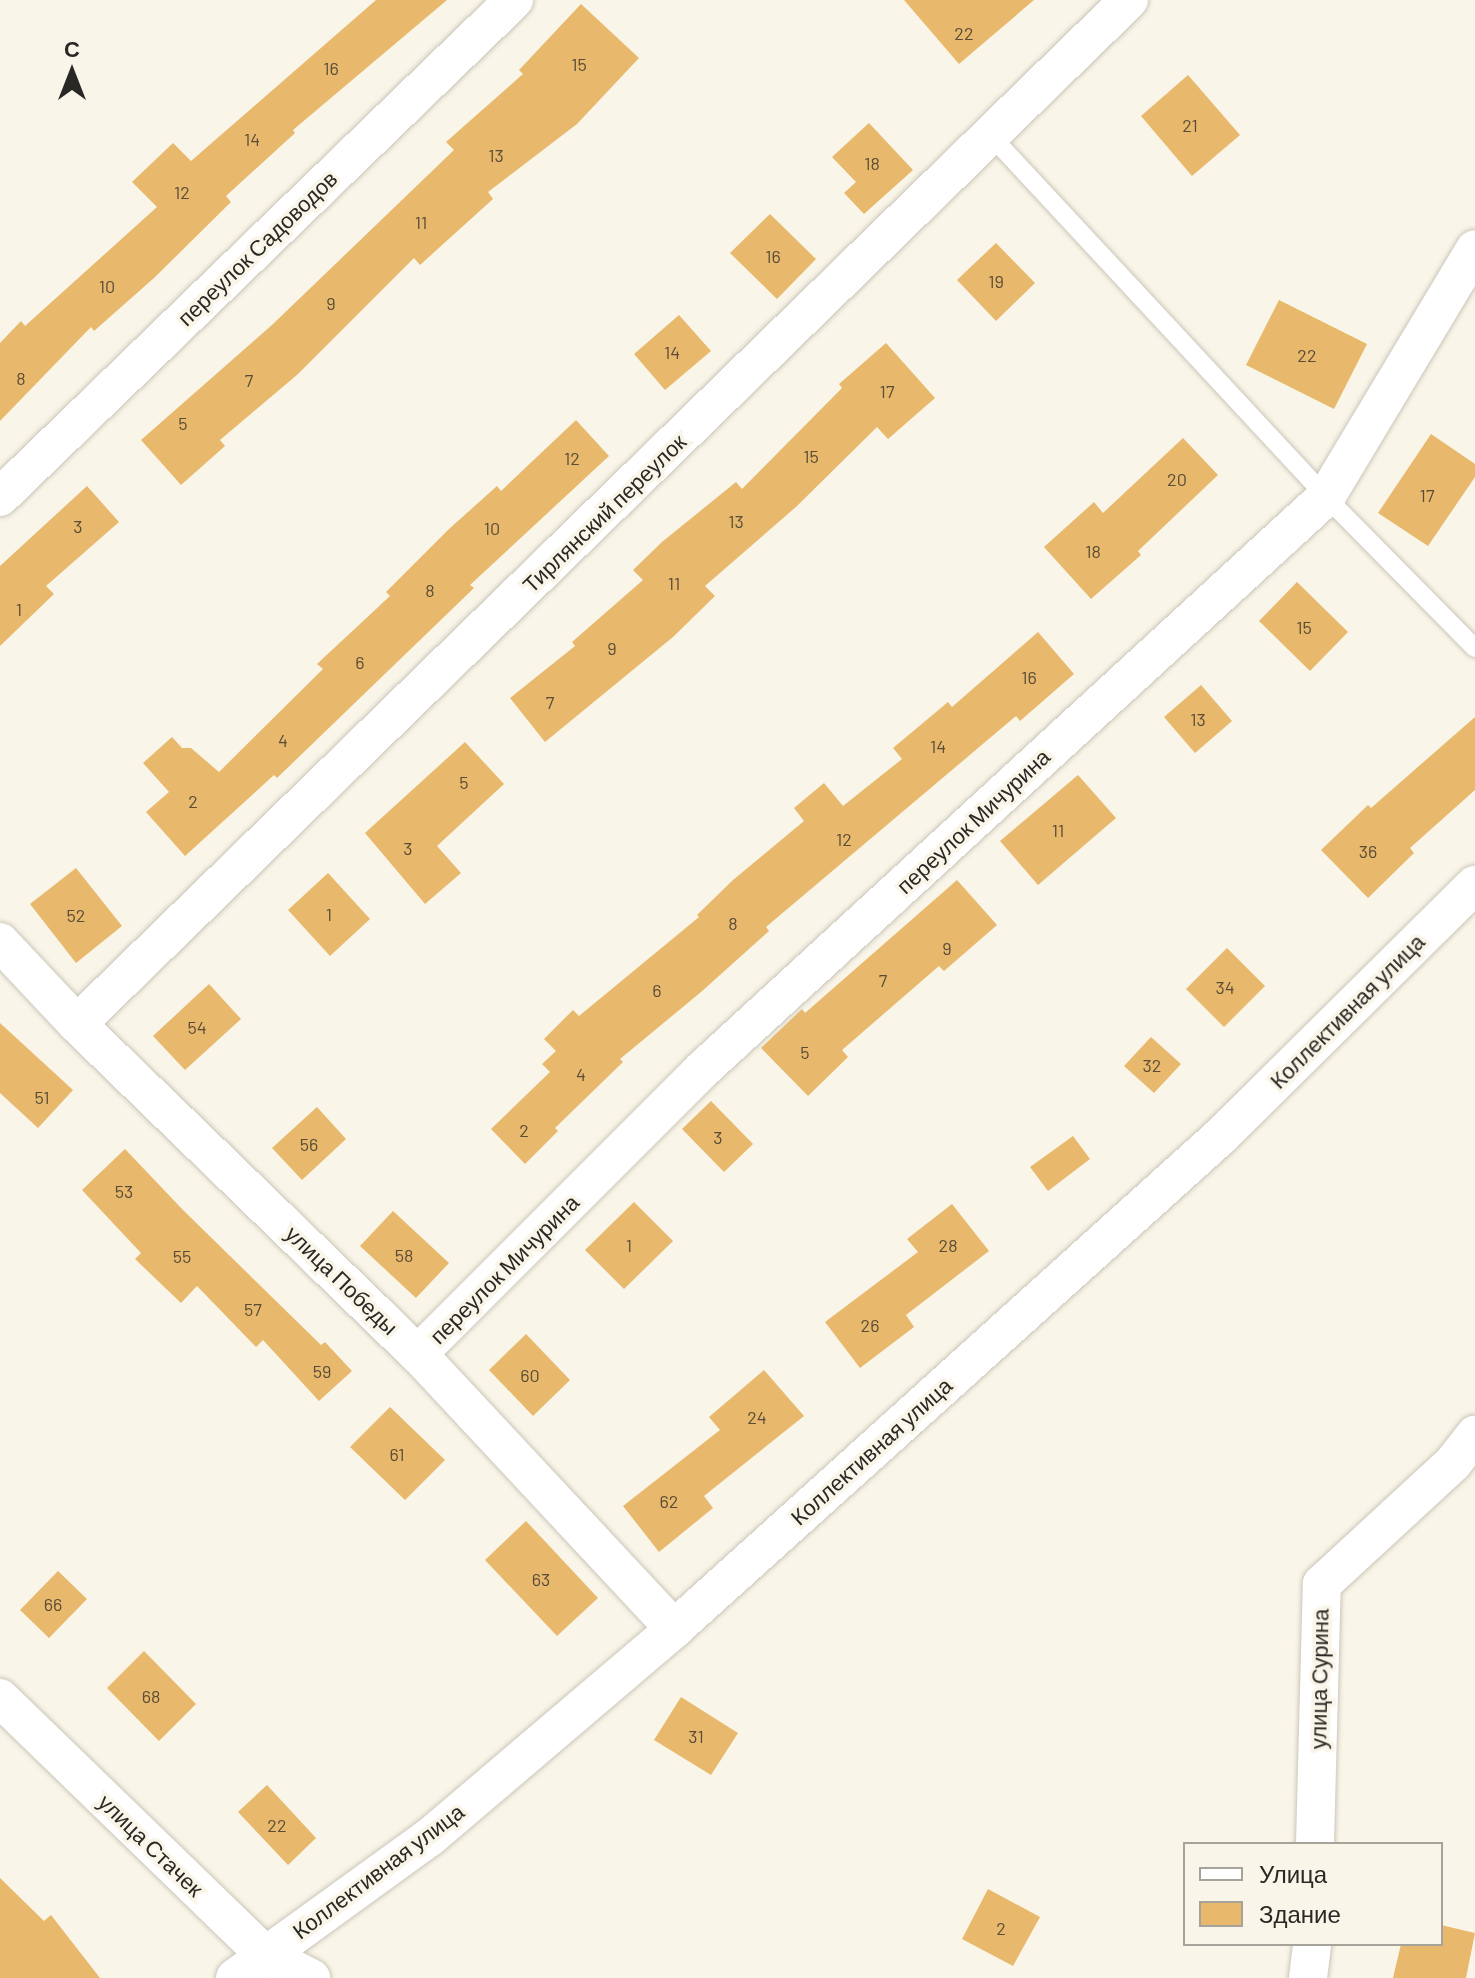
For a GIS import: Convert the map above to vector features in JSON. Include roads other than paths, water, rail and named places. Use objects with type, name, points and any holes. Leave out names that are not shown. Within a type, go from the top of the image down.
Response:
[{"type":"street","name":"переулок Садоводов","points":[[0,497],[514,0]]},
{"type":"street","name":"Тирлянский переулок","points":[[77,1024],[992,137],[1129,0]]},
{"type":"street","name":"переулок Мичурина","points":[[418,1354],[703,1069],[1326,497],[1475,249]]},
{"type":"street","name":"Коллективная улица","points":[[235,1978],[264,1954],[430,1837],[674,1629],[1221,1136],[1475,885]]},
{"type":"street","name":"улица Победы","points":[[0,942],[77,1024],[418,1354],[674,1629]]},
{"type":"street","name":"улица Сурина","points":[[1315,1842],[1322,1584],[1453,1463],[1475,1435]]},
{"type":"street","name":"улица Стачек","points":[[0,1698],[264,1954],[311,1978]]},
{"type":"street","points":[[1308,1978],[1312,1946]]},
{"type":"lane","points":[[992,137],[1326,497],[1475,648]]}]
